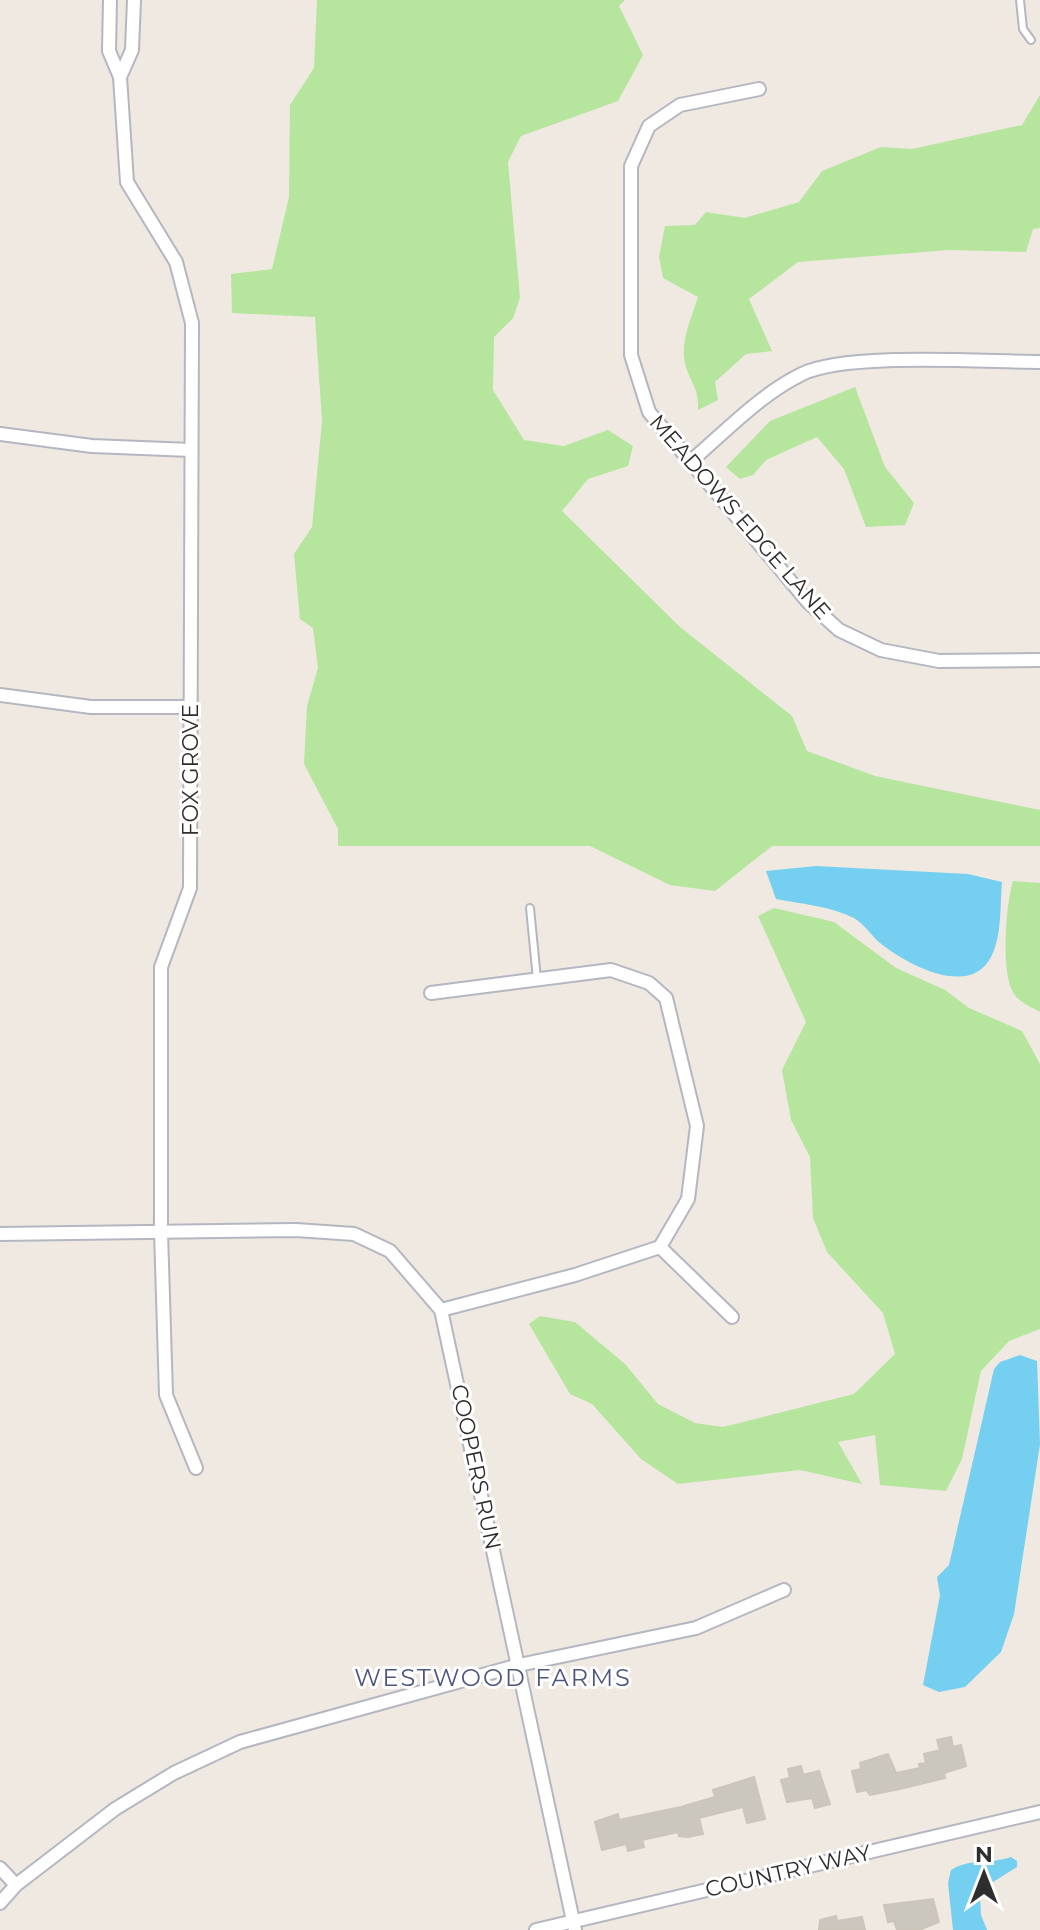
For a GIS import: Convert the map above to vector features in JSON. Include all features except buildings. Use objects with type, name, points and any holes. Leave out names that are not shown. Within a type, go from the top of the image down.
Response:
[{"type":"street","name":"FOX GROVE","points":[[110,0],[109,51],[120,77],[127,182],[176,262],[192,323],[190,888],[161,967],[161,1232],[166,1395],[196,1468]]},
{"type":"street","name":"FOX GROVE","points":[[120,77],[132,50],[134,0]]},
{"type":"street","name":"MEADOWS EDGE LANE","points":[[759,89],[680,105],[649,126],[631,166],[631,355],[649,412],[808,602],[839,630],[881,650],[939,661],[1040,660]]},
{"type":"street","points":[[691,461],[766,397],[804,373],[859,362],[1040,362]]},
{"type":"street","points":[[0,434],[92,446],[191,450]]},
{"type":"street","points":[[0,695],[91,707],[190,707]]},
{"type":"street","points":[[431,993],[611,970],[649,983],[666,998],[697,1126],[688,1199],[660,1247],[575,1275],[441,1310]]},
{"type":"street","name":"COOPERS RUN","points":[[0,1234],[296,1230],[354,1234],[390,1251],[441,1310],[574,1926]]},
{"type":"street","points":[[660,1247],[732,1317]]},
{"type":"street","points":[[0,1903],[16,1885],[115,1809],[174,1773],[240,1742],[519,1665],[696,1628],[784,1590]]},
{"type":"street","name":"COUNTRY WAY","points":[[536,1930],[574,1926],[1040,1812]]},
{"type":"street","points":[[0,1868],[16,1885]]},
{"type":"lane","points":[[1020,0],[1023,29],[1031,40]]},
{"type":"lane","points":[[530,908],[537,979]]},
{"type":"green space","points":[[317,0],[625,0],[619,6],[643,55],[618,101],[521,136],[508,162],[520,298],[513,318],[494,337],[493,390],[524,440],[564,446],[608,430],[633,446],[628,466],[588,479],[562,511],[680,627],[792,716],[807,751],[875,776],[1040,810],[1040,846],[772,846],[715,891],[670,885],[590,846],[338,846],[338,829],[304,764],[307,706],[318,668],[313,628],[300,619],[294,554],[312,527],[322,421],[315,317],[232,313],[231,274],[272,269],[289,197],[290,105],[314,68]]},
{"type":"green space","points":[[1040,95],[1040,228],[1033,229],[1026,252],[949,250],[798,262],[749,299],[772,351],[746,354],[715,382],[718,400],[698,410],[684,349],[698,297],[663,278],[659,257],[665,226],[695,225],[706,212],[745,218],[799,202],[822,171],[881,147],[912,149],[1022,125]]},
{"type":"green space","points":[[855,387],[885,467],[914,503],[905,525],[866,527],[844,469],[817,437],[766,460],[753,475],[740,479],[726,467],[770,421]]},
{"type":"green space","points":[[1013,881],[1040,883],[1040,1012],[1014,994],[1007,971],[1008,906]]},
{"type":"green space","points":[[774,908],[834,922],[896,968],[945,990],[969,1008],[1022,1031],[1040,1064],[1040,1329],[1009,1341],[981,1371],[962,1459],[946,1491],[880,1485],[875,1435],[838,1442],[862,1484],[800,1470],[678,1484],[641,1459],[592,1404],[570,1394],[529,1324],[540,1316],[575,1322],[625,1364],[658,1404],[695,1423],[723,1427],[854,1394],[895,1354],[883,1313],[827,1252],[813,1218],[810,1157],[791,1120],[782,1070],[806,1022],[758,916]]},
{"type":"water","points":[[816,866],[968,874],[1002,882],[999,928],[992,955],[982,968],[969,975],[954,977],[938,974],[891,951],[854,918],[826,908],[776,899],[766,871]]},
{"type":"water","points":[[1020,1355],[1037,1361],[1040,1444],[1014,1614],[1001,1652],[965,1687],[939,1692],[923,1685],[940,1595],[937,1577],[949,1565],[994,1369],[1000,1362]]},
{"type":"water","points":[[1011,1857],[1017,1861],[1017,1867],[993,1882],[980,1897],[981,1915],[987,1930],[953,1930],[948,1883],[951,1870],[965,1864]]},
{"type":"district","name":"WESTWOOD FARMS","points":[[493,1677]]}]
